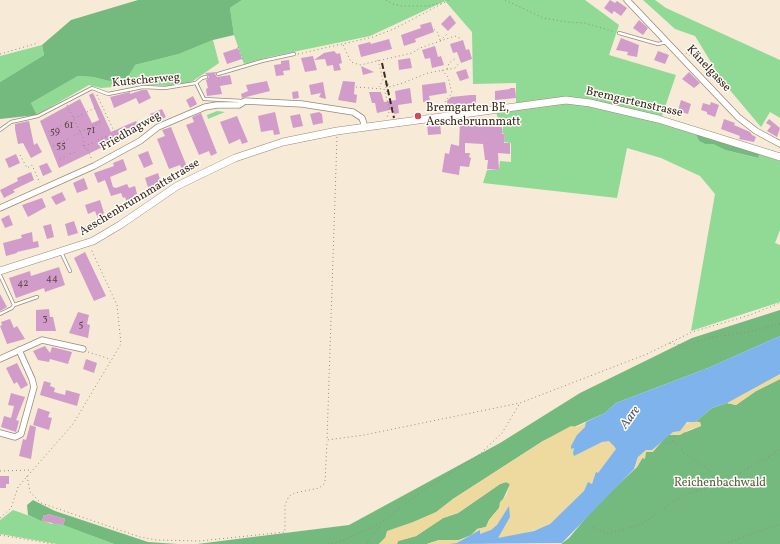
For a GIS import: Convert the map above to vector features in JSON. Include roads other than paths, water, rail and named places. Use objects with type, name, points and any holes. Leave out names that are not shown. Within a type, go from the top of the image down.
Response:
[{"type":"street","name":"Känelgasse","points":[[627,0],[738,117],[756,130],[780,144]]},
{"type":"street","name":"Bremgartenstrasse","points":[[480,111],[558,100],[590,103],[658,119],[780,157]]},
{"type":"street","name":"Friedhagweg","points":[[0,208],[94,166],[140,141],[158,126],[205,107],[217,105],[239,105],[245,102],[302,104],[353,112],[362,118],[365,127]]},
{"type":"street","name":"Aeschenbrunnmattstrasse","points":[[0,271],[16,264],[88,243],[120,225],[172,189],[207,170],[264,148],[300,138],[337,131],[480,111]]},
{"type":"street","points":[[0,359],[18,350],[45,340],[83,349]]},
{"type":"street","points":[[0,433],[15,437],[21,434],[34,387],[32,379],[18,350]]},
{"type":"lane","points":[[619,33],[658,44],[667,42]]},
{"type":"lane","points":[[218,74],[262,61],[294,54]]},
{"type":"lane","points":[[196,83],[202,78],[206,77]]},
{"type":"lane","name":"Kutscherweg","points":[[0,130],[11,122],[38,116],[92,88],[108,94],[143,87],[165,88],[196,83],[204,99],[245,102]]},
{"type":"lane","points":[[61,252],[70,271]]},
{"type":"lane","points":[[0,274],[14,305]]},
{"type":"lane","points":[[0,314],[12,308],[14,305],[37,297]]},
{"type":"water","name":"Aare","points":[[780,336],[780,374],[727,403],[712,408],[695,422],[687,422],[680,431],[673,432],[652,450],[646,450],[638,457],[634,469],[562,543],[449,544],[457,543],[480,530],[480,534],[491,530],[497,525],[509,506],[510,517],[498,538],[534,531],[550,524],[584,491],[588,482],[592,484],[596,472],[598,473],[616,449],[609,441],[602,442],[574,456],[574,448],[571,449],[571,446],[577,435],[585,427],[586,422],[605,413],[616,403],[708,368]]},
{"type":"railway","points":[[382,63],[394,118]]},
{"type":"place","name":"Bremgarten BE, Aeschebrunnmatt","points":[[418,116]]},
{"type":"park label","name":"Reichenbachwald","points":[[720,484]]}]
